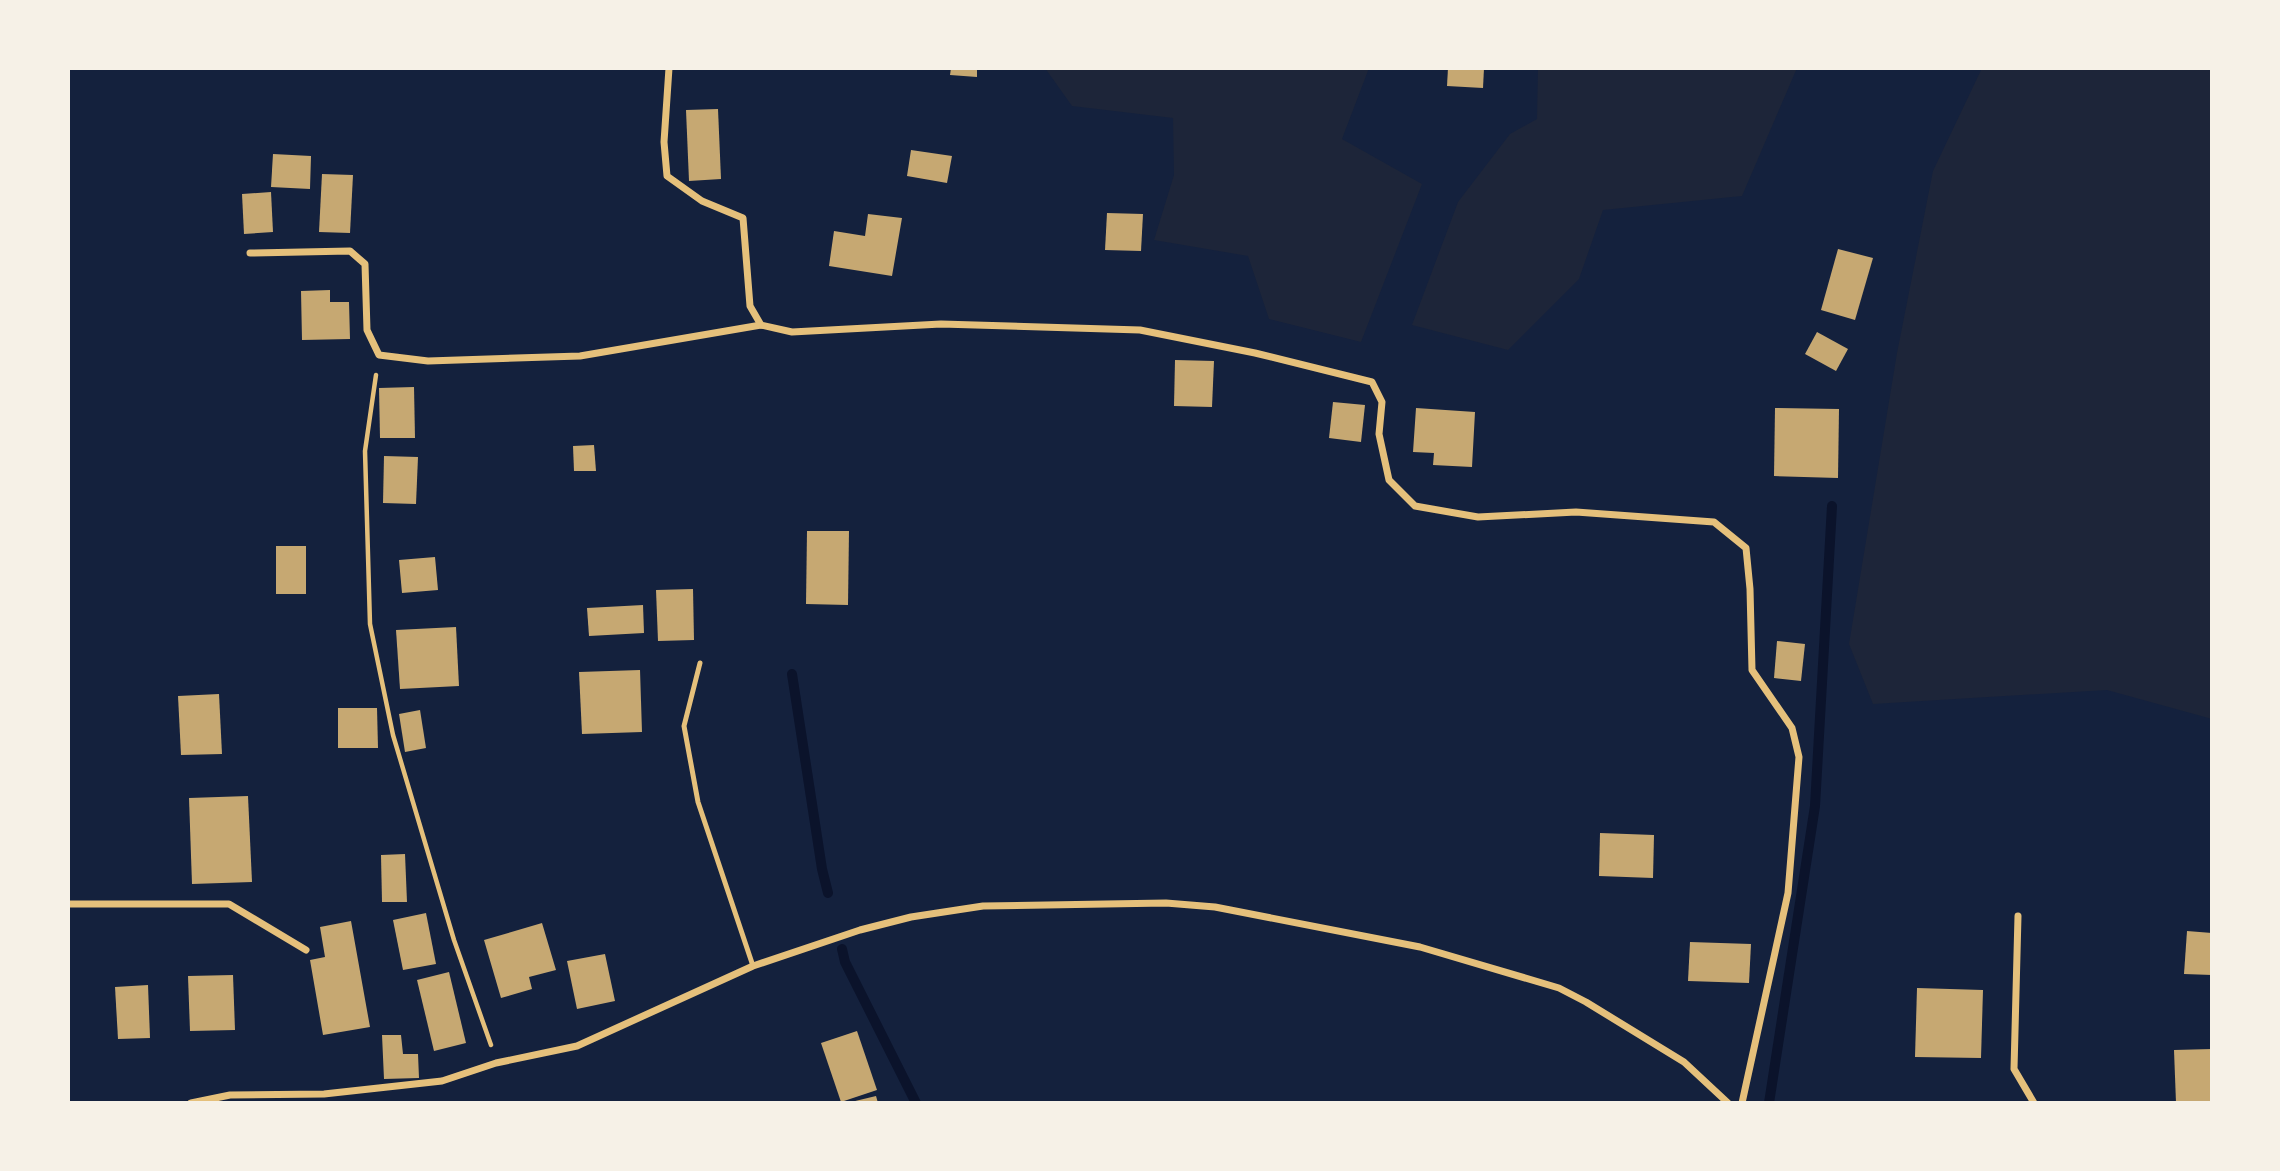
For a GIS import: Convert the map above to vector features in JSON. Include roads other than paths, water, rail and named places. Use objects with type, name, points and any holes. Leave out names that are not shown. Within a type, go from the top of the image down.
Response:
[{"type":"street","points":[[669,68],[664,142],[667,176],[702,201],[743,218],[750,306],[761,325]]},
{"type":"street","points":[[250,253],[350,251],[365,264],[367,330],[379,355],[428,361],[580,356],[761,325],[792,332],[941,324],[1140,330],[1255,353],[1373,382],[1382,402],[1379,434],[1389,480],[1415,506],[1478,517],[1576,512],[1714,522],[1746,548],[1752,670],[1792,728],[1798,757],[1788,893],[1742,1103]]},
{"type":"street","points":[[191,1103],[230,1095],[324,1094],[442,1081],[496,1062],[577,1046],[753,967],[860,930],[911,917],[983,906],[1166,903],[1214,907],[1420,947],[1559,988],[1684,1062],[1728,1103]]},
{"type":"street","points":[[68,904],[229,904],[306,950]]},
{"type":"street","points":[[2018,916],[2014,1069],[2034,1103]]},
{"type":"lane","points":[[700,663],[684,726],[698,802],[753,967]]},
{"type":"waterway","points":[[1769,1103],[1815,806],[1832,506]]},
{"type":"waterway","points":[[792,674],[828,893]]},
{"type":"waterway","points":[[842,949],[845,962],[916,1103]]}]
